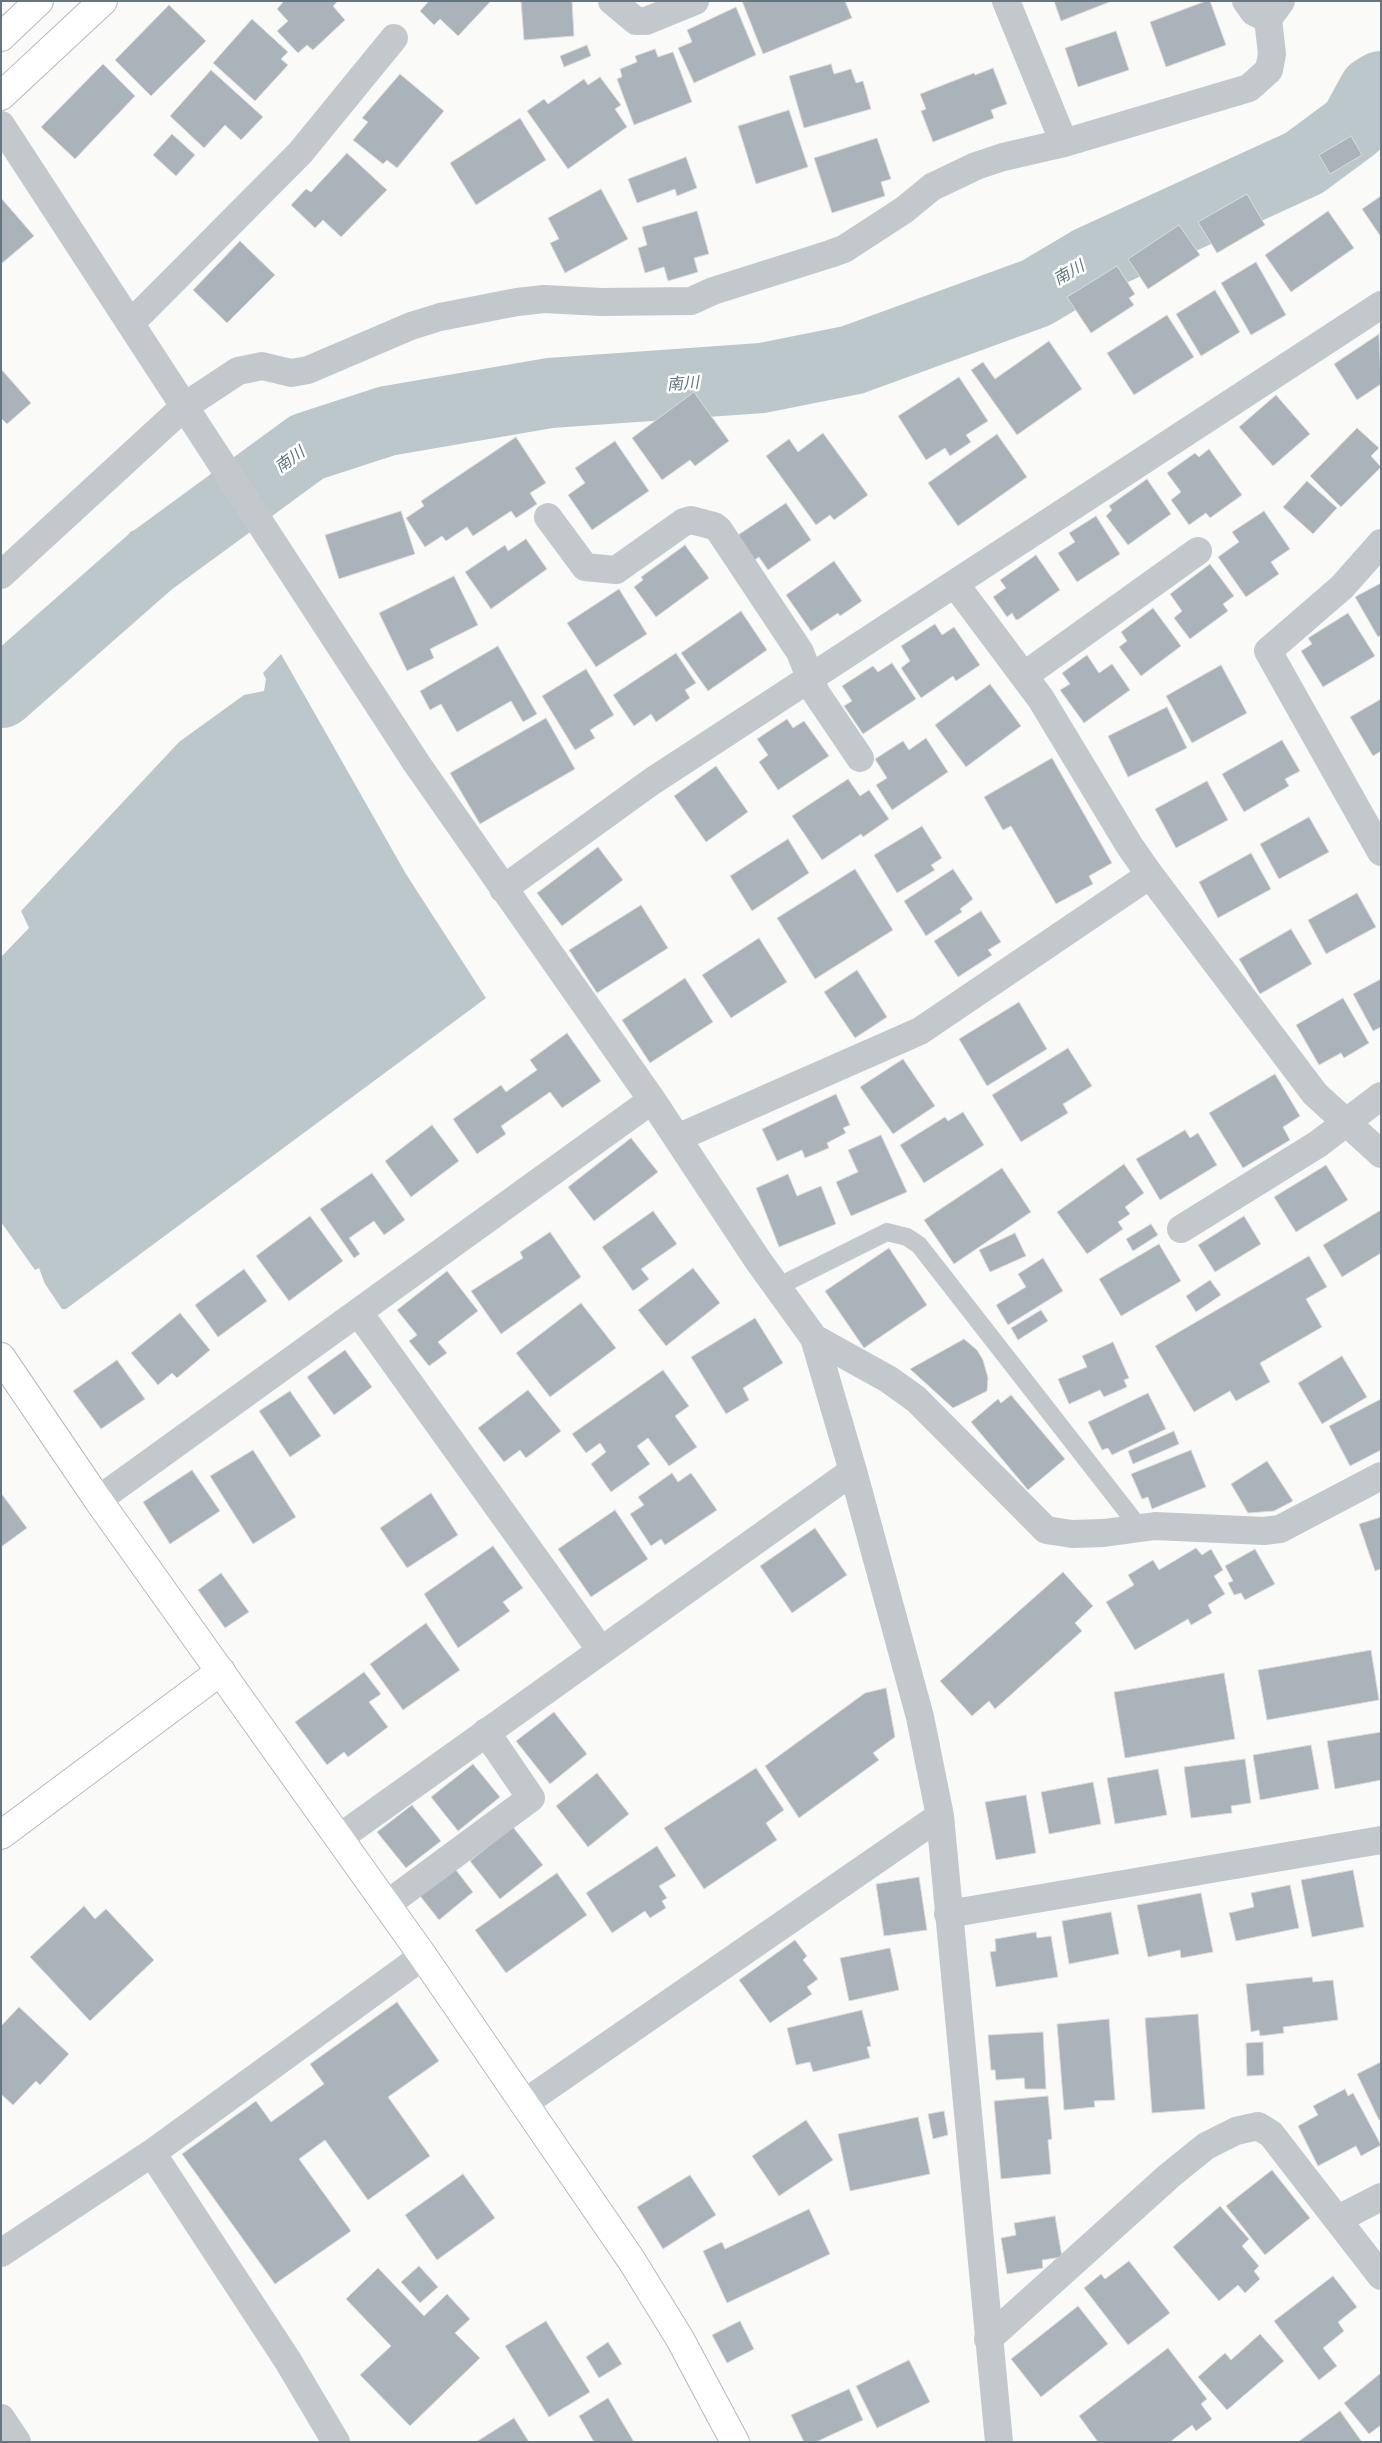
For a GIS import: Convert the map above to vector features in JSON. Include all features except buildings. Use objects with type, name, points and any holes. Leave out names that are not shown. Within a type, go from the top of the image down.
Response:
[{"type":"street","points":[[1,37],[39,1]]},
{"type":"street","points":[[1,96],[102,1]]},
{"type":"street","points":[[612,1],[636,21],[646,21],[695,1]]},
{"type":"street","points":[[1006,1],[1064,144]]},
{"type":"street","points":[[1,575],[185,406],[238,372],[247,368],[262,366],[291,373],[308,370],[412,326],[479,308],[544,299],[601,302],[691,301],[713,291],[844,249],[904,210],[932,187],[956,174],[1003,157],[1064,144],[1249,88],[1269,70],[1275,10],[1254,12],[1246,1]]},
{"type":"street","points":[[131,323],[300,153],[394,38]]},
{"type":"street","points":[[1,125],[185,406],[331,636],[503,889],[652,1100],[814,1338],[853,1471],[920,1716],[940,1816],[999,2442]]},
{"type":"street","points":[[503,889],[650,782],[810,680],[1381,305]]},
{"type":"street","points":[[548,517],[585,567],[616,570],[684,522],[691,520],[714,526],[719,530],[800,652],[808,667],[810,680],[860,758]]},
{"type":"street","points":[[1381,543],[1342,587],[1268,652],[1381,852]]},
{"type":"street","points":[[1025,675],[1198,551]]},
{"type":"street","points":[[956,584],[1025,675],[1129,845],[1150,875],[1302,1078],[1344,1123],[1381,1154]]},
{"type":"street","points":[[677,1138],[920,1031],[1150,875]]},
{"type":"street","points":[[1181,1229],[1318,1144],[1381,1096]]},
{"type":"street","points":[[98,1500],[652,1100]]},
{"type":"street","points":[[359,1313],[600,1649]]},
{"type":"street","points":[[814,1338],[888,1379],[909,1394],[1046,1530],[1072,1534],[1104,1533],[1139,1527],[1167,1526],[1264,1531],[1280,1529],[1381,1476]]},
{"type":"street","points":[[1,1357],[98,1500],[423,1956],[637,2269],[680,2339],[735,2442]]},
{"type":"street","points":[[340,1838],[600,1649],[853,1471]]},
{"type":"street","points":[[1,1835],[221,1671]]},
{"type":"street","points":[[386,1905],[530,1798],[486,1732]]},
{"type":"street","points":[[523,2104],[940,1816]]},
{"type":"street","points":[[948,1914],[1381,1840]]},
{"type":"street","points":[[1,2253],[152,2153],[423,1956]]},
{"type":"street","points":[[988,2339],[1169,2176],[1206,2146],[1236,2131],[1258,2126],[1266,2129],[1381,2276]]},
{"type":"street","points":[[152,2153],[288,2361],[336,2442]]},
{"type":"street","points":[[1338,2219],[1381,2197]]},
{"type":"street","points":[[1,2418],[17,2442]]},
{"type":"lane","points":[[778,1287],[886,1232],[907,1237],[918,1245],[1139,1527]]},
{"type":"shaded area","points":[[281,654],[406,874],[486,998],[66,1309],[62,1309],[45,1284],[39,1268],[35,1270],[1,1222],[1,957],[29,928],[21,911],[179,742],[244,695],[264,691],[266,679],[263,673]]},
{"type":"waterway","name":"南川","points":[[1,693],[150,562],[307,447],[387,421],[550,393],[762,378],[852,360],[1036,293],[1090,261],[1304,163],[1354,126],[1373,91],[1381,86]]},
{"type":"waterway","points":[[134,536],[150,562]]}]
